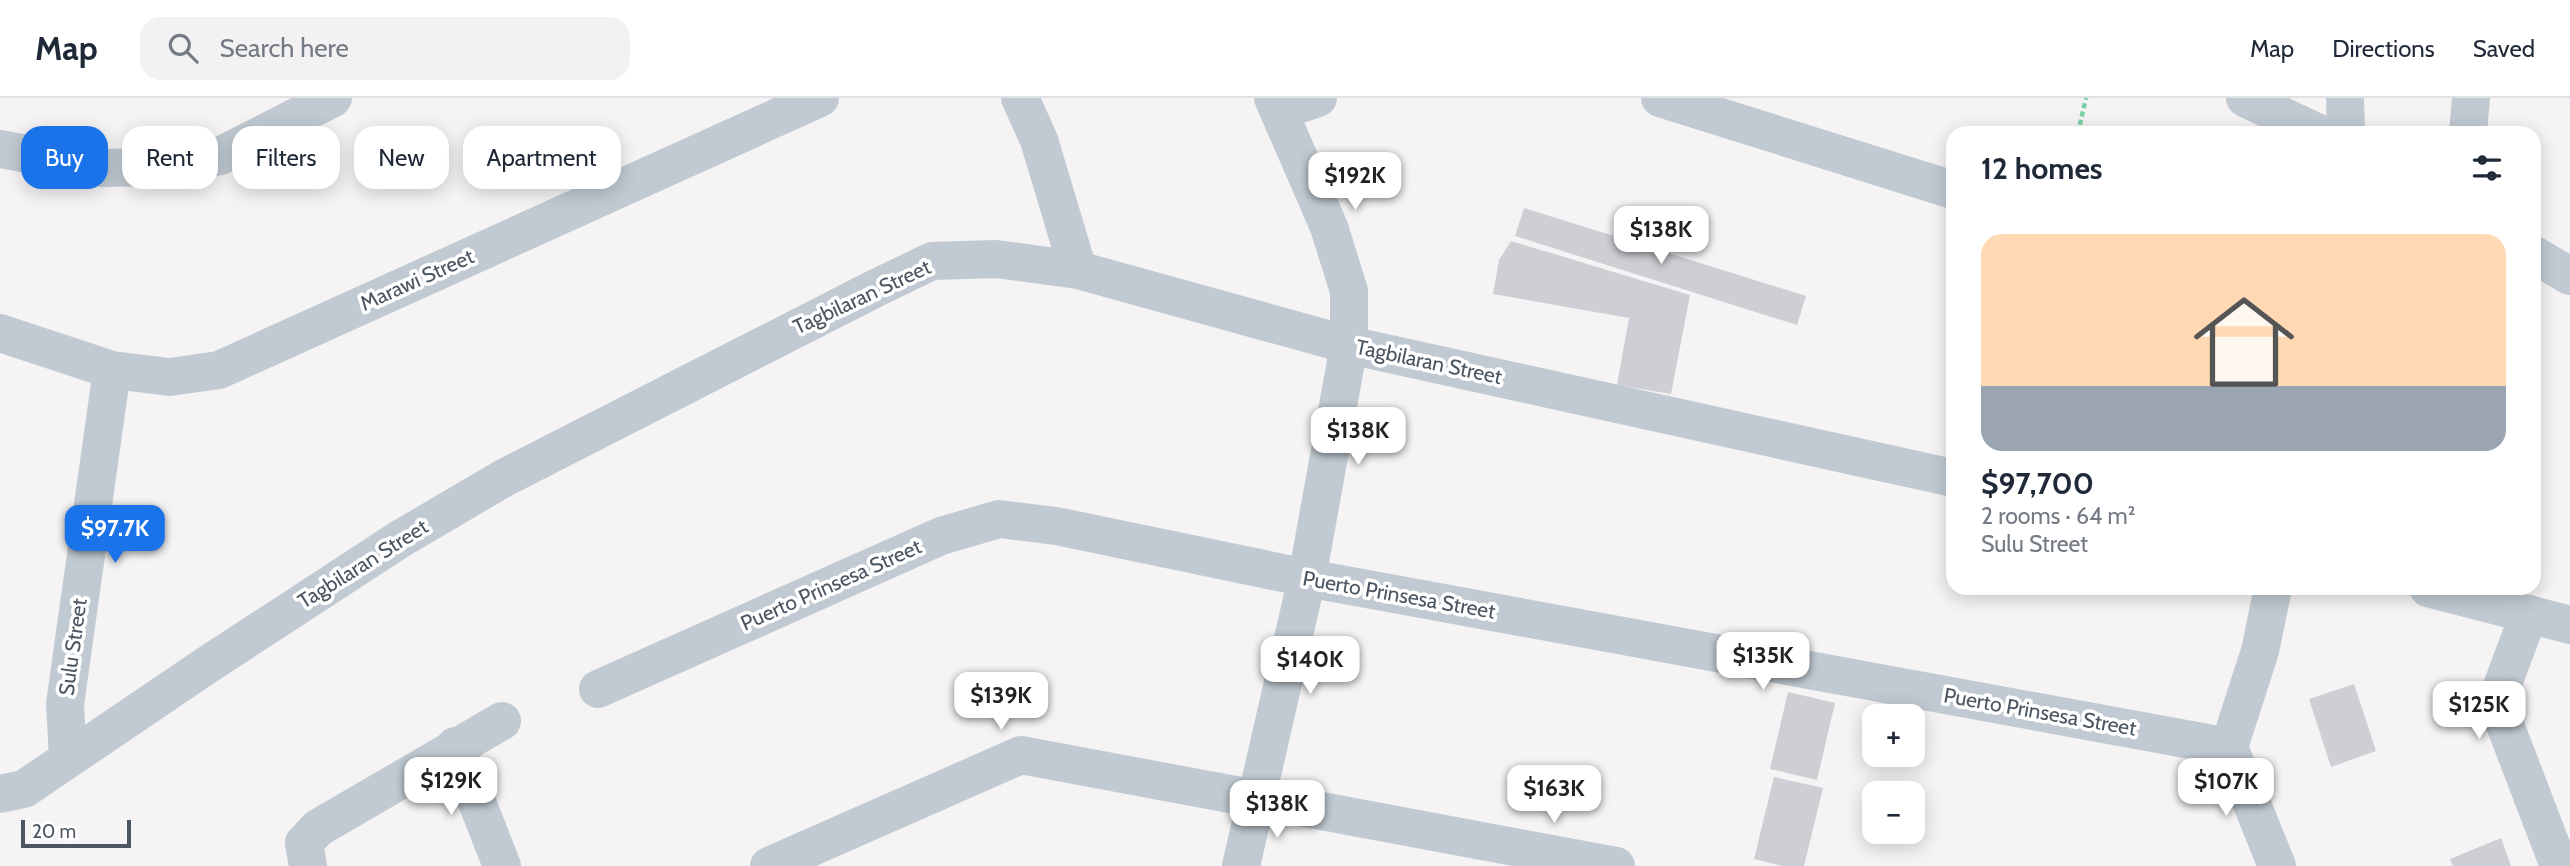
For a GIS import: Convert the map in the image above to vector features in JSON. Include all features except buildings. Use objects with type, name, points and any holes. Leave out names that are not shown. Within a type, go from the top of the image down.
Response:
[{"type":"street","points":[[0,149],[103,169],[160,167],[220,156],[334,98]]},
{"type":"street","name":"Marawi Street","points":[[0,333],[112,370],[170,377],[219,370],[820,98]]},
{"type":"street","points":[[1020,98],[1038,140],[1078,270]]},
{"type":"street","points":[[1241,866],[1307,578],[1349,345],[1349,291],[1329,227],[1276,105],[1318,98]]},
{"type":"street","points":[[1660,98],[1946,188]]},
{"type":"street","points":[[2245,98],[2303,126]]},
{"type":"street","points":[[2345,98],[2346,126]]},
{"type":"street","points":[[2469,126],[2471,98]]},
{"type":"street","name":"Tagbilaran Street","points":[[0,794],[24,789],[412,532],[505,478],[932,261],[996,259],[1078,270],[1349,345],[1946,476]]},
{"type":"street","points":[[2541,259],[2570,276]]},
{"type":"street","name":"Sulu Street","points":[[68,758],[65,704],[112,370]]},
{"type":"street","name":"Puerto Prinsesa Street","points":[[598,689],[941,536],[999,519],[1055,526],[1307,578],[2229,747]]},
{"type":"street","points":[[2272,595],[2260,651],[2229,747],[2277,866]]},
{"type":"street","points":[[2455,595],[2570,625]]},
{"type":"street","points":[[2529,614],[2501,689],[2499,709],[2559,866]]},
{"type":"street","points":[[308,866],[304,843],[318,828],[502,721]]},
{"type":"street","points":[[456,746],[502,866]]},
{"type":"street","points":[[769,866],[1021,755],[1255,800],[1480,854],[1616,866]]},
{"type":"path","points":[[2080,126],[2086,98]]}]
